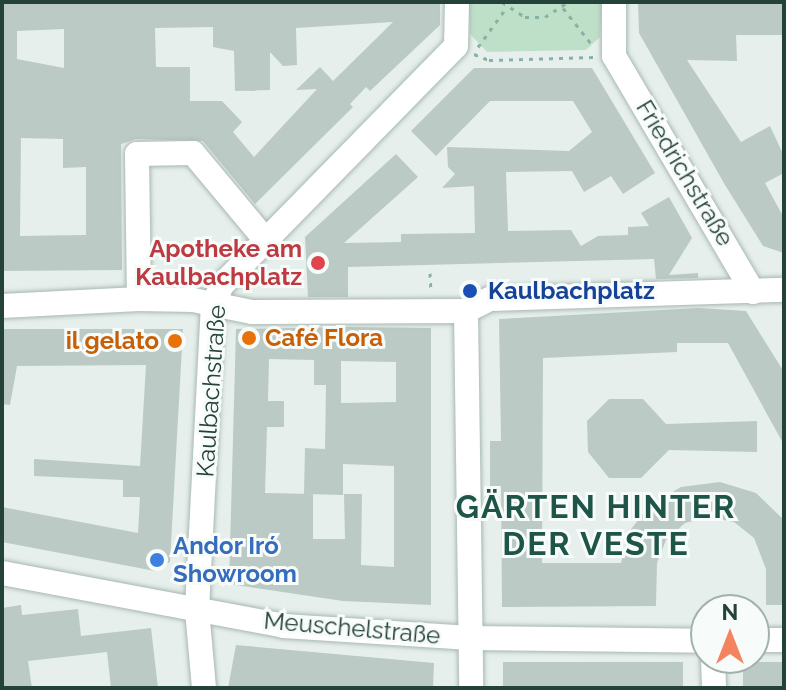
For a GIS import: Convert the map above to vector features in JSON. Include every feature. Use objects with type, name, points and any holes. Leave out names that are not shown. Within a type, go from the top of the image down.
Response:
[{"type":"street","points":[[457,2],[465,50]]},
{"type":"street","points":[[614,2],[614,56]]},
{"type":"street","name":"Kaulbachstraße","points":[[204,688],[197,609],[213,305],[222,285],[465,50]]},
{"type":"street","name":"Friedrichstraße","points":[[614,56],[753,292]]},
{"type":"street","points":[[139,299],[137,154],[193,153],[268,243]]},
{"type":"street","points":[[2,306],[139,299],[213,305],[252,312],[466,311],[505,298],[784,290]]},
{"type":"street","points":[[466,311],[471,688]]},
{"type":"street","name":"Meuschelstraße","points":[[2,573],[284,626],[471,638],[690,641]]},
{"type":"path","points":[[502,2],[506,8],[525,17],[545,17],[568,2]]},
{"type":"path","points":[[506,8],[465,50],[489,60],[614,56]]},
{"type":"path","points":[[563,8],[594,47],[614,56]]},
{"type":"path","points":[[430,273],[431,294]]},
{"type":"green space","points":[[469,2],[602,2],[600,37],[586,50],[487,52],[470,34]]},
{"type":"building","points":[[2,2],[440,2],[440,25],[370,91],[366,87],[350,104],[353,107],[255,204],[203,141],[136,139],[121,144],[122,270],[2,271]],"holes":[[[393,22],[333,81],[320,67],[296,90],[317,89],[254,157],[233,132],[242,122],[222,101],[190,101],[190,67],[156,67],[155,28],[213,27],[213,47],[234,51],[235,91],[270,90],[270,52],[283,66],[297,65],[296,28]],[[64,29],[64,68],[17,59],[17,31]],[[21,138],[63,139],[63,168],[86,167],[86,235],[20,236]]]},
{"type":"building","points":[[638,2],[784,2],[784,35],[736,35],[737,61],[687,60],[741,142],[770,126],[784,156],[784,173],[765,183],[784,218],[784,253],[763,246],[725,185],[639,33]]},
{"type":"building","points":[[474,68],[592,68],[655,173],[623,194],[611,176],[584,192],[572,171],[506,172],[508,231],[571,230],[581,246],[598,236],[628,235],[628,227],[649,226],[641,213],[669,197],[692,238],[669,275],[698,273],[698,278],[656,279],[654,259],[348,267],[348,297],[308,297],[305,237],[396,154],[418,177],[344,243],[401,242],[401,234],[475,233],[474,186],[442,188],[455,174],[448,167],[447,147],[569,151],[592,132],[573,101],[490,101],[436,156],[411,131]]},
{"type":"building","points":[[699,308],[746,311],[784,372],[784,445],[728,343],[677,343],[677,352],[543,358],[542,563],[621,563],[628,533],[649,506],[681,487],[720,482],[756,493],[784,520],[784,605],[770,605],[770,594],[766,594],[766,569],[754,538],[734,522],[709,517],[685,523],[666,540],[657,563],[656,606],[502,607],[501,486],[490,486],[490,441],[501,441],[499,319]]},
{"type":"building","points":[[431,328],[431,605],[343,601],[229,584],[236,329]],"holes":[[[269,359],[314,360],[314,385],[326,385],[325,449],[305,448],[304,494],[265,493],[267,427],[284,427],[284,401],[268,401]],[[341,361],[396,362],[396,402],[341,403]],[[343,464],[394,466],[394,567],[361,565],[362,494],[344,494],[345,539],[313,539],[313,494],[343,495]]]},
{"type":"building","points":[[2,329],[183,329],[170,562],[155,571],[2,542],[2,507],[138,533],[140,497],[123,497],[123,480],[34,476],[34,459],[140,466],[146,365],[17,366],[10,405],[2,404]]},
{"type":"building","points":[[609,399],[643,399],[666,424],[757,421],[757,452],[669,450],[641,478],[609,478],[588,452],[587,421]]},
{"type":"building","points":[[21,605],[22,615],[78,609],[81,636],[151,628],[158,688],[111,688],[107,652],[28,661],[32,688],[2,688],[2,608]]},
{"type":"building","points":[[236,645],[434,663],[433,688],[228,688]]},
{"type":"building","points":[[503,662],[683,662],[683,688],[503,688]]},
{"type":"building","points":[[770,662],[784,662],[784,688],[743,688],[743,674],[770,674]]},
{"type":"place","name":"Apotheke am Kaulbachplatz","points":[[318,263]]},
{"type":"place","name":"Kaulbachplatz","points":[[470,291]]},
{"type":"place","name":"Café Flora","points":[[249,338]]},
{"type":"place","name":"il gelato","points":[[175,341]]},
{"type":"place","name":"Andor Iró Showroom","points":[[157,560]]},
{"type":"district","name":"GÄRTEN HINTER DER VESTE","points":[[596,526]]}]
